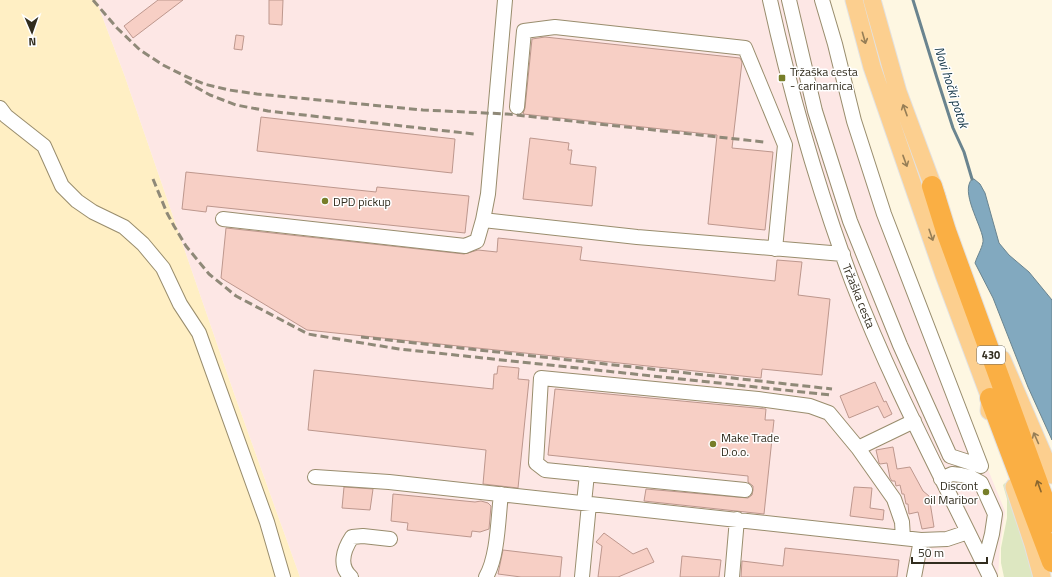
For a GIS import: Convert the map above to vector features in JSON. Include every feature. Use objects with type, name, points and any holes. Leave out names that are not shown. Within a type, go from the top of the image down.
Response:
[{"type":"highway","name":"430","points":[[932,186],[946,231],[1052,522]]},
{"type":"highway","name":"430","points":[[990,398],[1052,562]]},
{"type":"main road","name":"430","points":[[854,0],[874,72],[944,275],[990,398]]},
{"type":"main road","name":"430","points":[[872,0],[898,92],[932,186]]},
{"type":"main road","points":[[932,186],[957,242],[1018,398],[1052,475]]},
{"type":"main road","points":[[990,398],[989,414],[1033,544],[1042,577]]},
{"type":"street","points":[[223,219],[465,246],[477,241],[488,194],[505,0]]},
{"type":"street","name":"Tržaška cesta","points":[[770,0],[784,60],[811,160],[853,282],[887,363],[941,479],[987,571]]},
{"type":"street","points":[[789,0],[815,111],[850,221],[905,356],[950,456],[981,466],[884,214],[854,121],[835,44],[822,0]]},
{"type":"street","points":[[517,107],[524,31],[555,27],[745,48],[784,144],[775,249]]},
{"type":"street","points":[[501,35],[524,38]]},
{"type":"street","points":[[0,108],[6,116],[44,146],[62,186],[77,201],[93,212],[124,227],[143,244],[163,268],[180,304],[199,334],[267,522],[284,577]]},
{"type":"street","points":[[483,220],[637,237],[843,254]]},
{"type":"street","points":[[887,363],[905,356]]},
{"type":"street","points":[[745,490],[545,470],[536,463],[541,378],[758,399],[810,406],[829,413],[858,448],[894,498],[902,522],[903,538]]},
{"type":"street","points":[[858,448],[914,421]]},
{"type":"street","points":[[582,577],[587,504],[587,474]]},
{"type":"street","points":[[941,479],[952,474],[961,474],[982,483],[995,514],[987,571]]},
{"type":"street","points":[[315,478],[389,482],[921,540],[947,539],[968,532]]},
{"type":"street","points":[[486,577],[496,543],[501,494]]},
{"type":"street","points":[[732,577],[736,519]]},
{"type":"street","points":[[351,577],[345,572],[343,561],[346,546],[352,537],[363,536],[390,539]]},
{"type":"street","points":[[914,577],[921,540]]},
{"type":"shaded area","points":[[0,0],[96,0],[124,74],[235,396],[300,577],[0,577]]},
{"type":"shaded area","points":[[96,0],[830,0],[863,136],[950,377],[1005,511],[1000,546],[998,577],[300,577],[235,396],[124,74]]},
{"type":"green space","points":[[1005,483],[1036,577],[1004,577],[1001,563],[1001,548],[1007,518],[1007,499],[1003,485]]},
{"type":"water","points":[[972,179],[980,184],[985,193],[999,243],[1009,255],[1029,272],[1052,300],[1052,440],[1028,387],[993,298],[975,263],[983,239],[968,192]]},
{"type":"building","points":[[158,0],[183,0],[133,38],[124,26]]},
{"type":"building","points":[[269,0],[283,0],[282,25],[269,24]]},
{"type":"building","points":[[236,35],[244,36],[242,50],[234,49]]},
{"type":"building","points":[[545,37],[740,58],[742,62],[732,148],[773,152],[765,230],[708,224],[717,135],[523,114],[525,108],[532,39]]},
{"type":"building","points":[[261,117],[455,139],[452,173],[257,151]]},
{"type":"building","points":[[530,138],[569,143],[568,150],[572,150],[570,164],[596,167],[592,206],[523,199]]},
{"type":"building","name":"DPD pickup","points":[[186,172],[376,192],[377,187],[469,196],[465,233],[207,206],[206,212],[182,209]]},
{"type":"building","points":[[226,228],[464,254],[478,250],[497,252],[498,238],[582,247],[580,260],[775,281],[777,260],[802,262],[798,295],[830,299],[822,375],[762,369],[761,378],[307,330],[221,278]]},
{"type":"building","points":[[498,366],[519,368],[518,379],[529,380],[518,488],[483,484],[486,450],[308,430],[314,370],[493,389],[494,374],[497,374]]},
{"type":"building","points":[[875,382],[884,402],[886,401],[892,414],[884,418],[878,406],[849,418],[840,396]]},
{"type":"building","points":[[555,389],[766,409],[765,420],[774,420],[764,514],[644,501],[646,489],[748,498],[752,495],[753,486],[748,482],[748,476],[548,455]]},
{"type":"building","points":[[893,447],[897,469],[910,467],[923,491],[929,496],[934,527],[922,529],[918,512],[909,514],[908,504],[906,504],[900,485],[896,486],[895,481],[892,481],[890,478],[887,463],[879,463],[876,450]]},
{"type":"building","points":[[344,487],[373,489],[370,510],[342,508]]},
{"type":"building","points":[[854,487],[872,488],[870,508],[884,510],[883,520],[850,516]]},
{"type":"building","points":[[393,494],[475,502],[481,501],[488,503],[491,506],[489,529],[480,532],[472,531],[471,537],[407,530],[408,523],[391,521]]},
{"type":"building","points":[[604,533],[633,554],[647,548],[654,562],[618,577],[598,577],[602,546],[596,542]]},
{"type":"building","points":[[785,548],[899,560],[897,577],[741,577],[742,561],[783,566]]},
{"type":"building","points":[[503,550],[562,557],[560,577],[521,577],[498,574]]},
{"type":"building","points":[[682,556],[721,560],[719,577],[680,577]]},
{"type":"waterway","name":"Novi hočki potok","points":[[913,0],[953,128],[964,152],[972,179]]},
{"type":"railway","points":[[93,0],[117,28],[140,50],[163,65],[185,76],[204,84],[229,90],[423,110],[507,114],[764,142]]},
{"type":"railway","points":[[185,81],[210,95],[236,105],[268,111],[474,134]]},
{"type":"railway","points":[[153,179],[174,226],[186,246],[209,274],[236,296],[308,334],[399,349],[831,395]]},
{"type":"railway","points":[[361,337],[832,389]]},
{"type":"place","name":"Tržaška cesta - carinarnica","points":[[782,78]]},
{"type":"place","name":"DPD pickup","points":[[325,201]]},
{"type":"place","name":"Make Trade D.o.o.","points":[[713,444]]},
{"type":"place","name":"Discont oil Maribor","points":[[986,492]]}]
